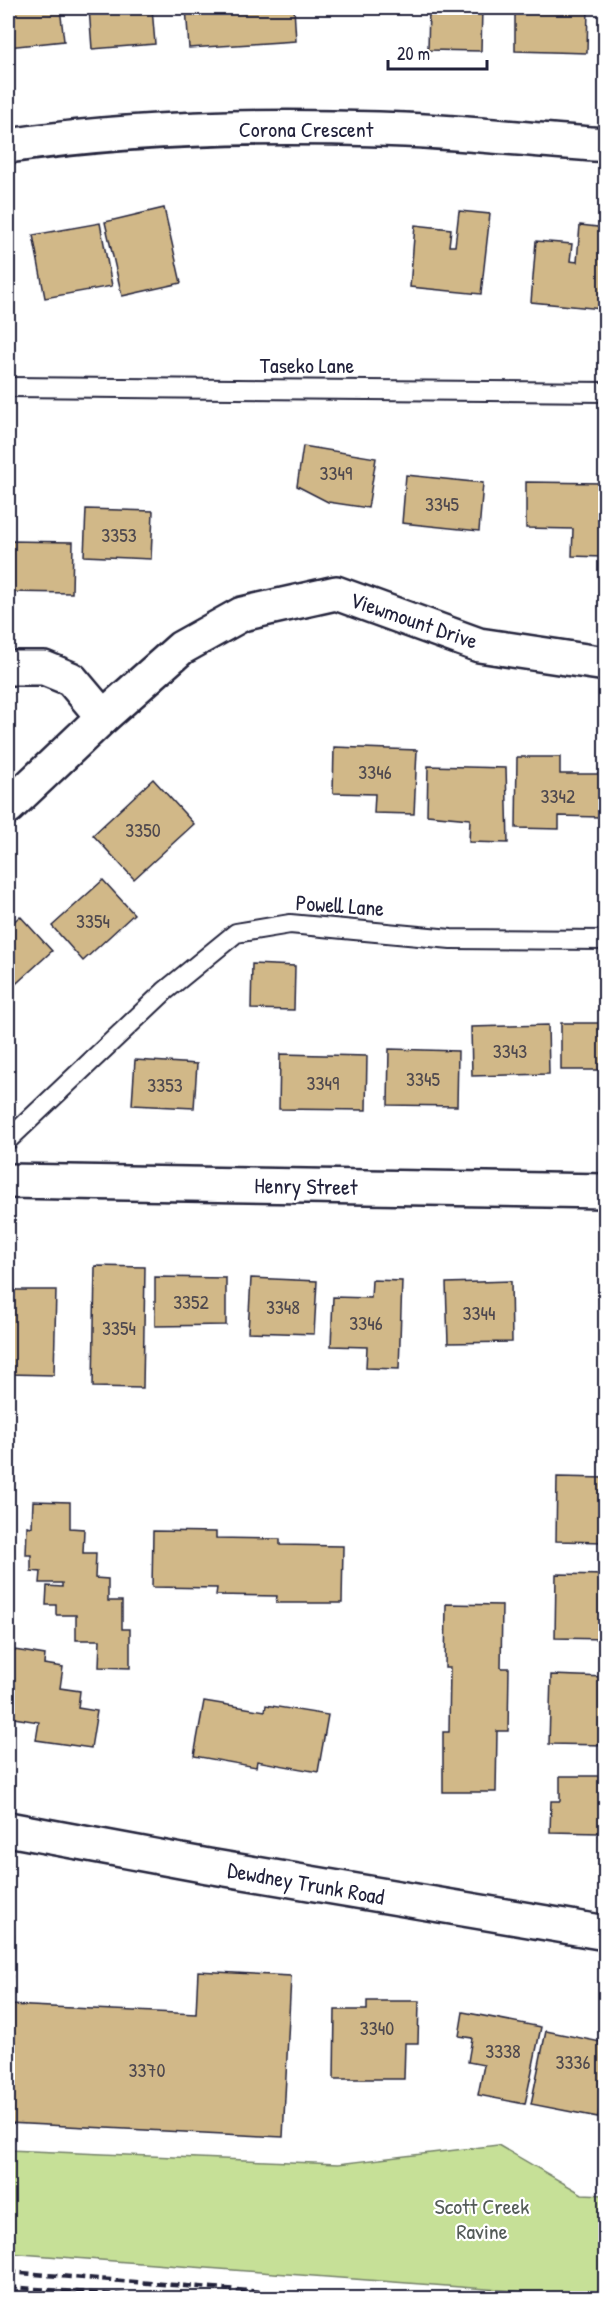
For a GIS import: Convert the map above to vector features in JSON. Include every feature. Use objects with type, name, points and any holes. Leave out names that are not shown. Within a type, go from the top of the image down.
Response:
[{"type":"street","name":"Corona Crescent","points":[[8,146],[128,132],[256,128],[380,129],[606,145]]},
{"type":"street","name":"Viewmount Drive","points":[[8,807],[103,717],[181,648],[242,614],[336,593],[479,645],[606,664]]},
{"type":"street","points":[[8,668],[44,668],[71,679],[103,717]]},
{"type":"street","name":"Henry Street","points":[[8,1181],[606,1191]]},
{"type":"street","name":"Dewdney Trunk Road","points":[[8,1829],[208,1866],[606,1933]]},
{"type":"lane","name":"Taseko Lane","points":[[8,387],[606,392]]},
{"type":"lane","name":"Powell Lane","points":[[8,1140],[165,991],[236,933],[290,924],[451,939],[606,940]]},
{"type":"green space","name":"Scott Creek Ravine","points":[[498,2145],[582,2194],[605,2195],[605,2298],[8,2253],[8,2150],[338,2164]]},
{"type":"building","points":[[8,8],[60,8],[64,41],[8,47]]},
{"type":"building","points":[[89,8],[152,8],[155,44],[92,49]]},
{"type":"building","points":[[186,8],[294,8],[296,41],[189,48]]},
{"type":"building","points":[[429,8],[482,8],[481,51],[428,50]]},
{"type":"building","points":[[515,8],[588,8],[587,53],[515,51]]},
{"type":"building","points":[[164,208],[181,283],[122,296],[105,222]]},
{"type":"building","points":[[459,211],[490,214],[481,294],[410,287],[415,225],[451,229],[449,246],[455,246]]},
{"type":"building","points":[[100,223],[112,286],[45,298],[33,235]]},
{"type":"building","points":[[580,225],[606,228],[606,282],[602,309],[531,302],[536,241],[572,244],[570,261],[577,262]]},
{"type":"building","points":[[8,266],[10,266],[10,315],[8,315]]},
{"type":"building","points":[[303,446],[376,458],[368,508],[328,502],[297,486]]},
{"type":"building","points":[[406,475],[483,483],[479,531],[402,523]]},
{"type":"building","points":[[526,482],[603,483],[602,557],[572,556],[573,529],[526,528]]},
{"type":"building","points":[[86,509],[153,511],[151,559],[84,556]]},
{"type":"building","points":[[8,541],[73,542],[72,593],[8,592]]},
{"type":"building","points":[[334,747],[417,750],[414,814],[374,813],[375,794],[333,793]]},
{"type":"building","points":[[517,757],[560,757],[560,774],[600,774],[599,817],[559,816],[559,829],[516,828]]},
{"type":"building","points":[[428,766],[506,768],[508,843],[469,842],[470,819],[427,815]]},
{"type":"building","points":[[153,779],[194,824],[134,879],[93,835]]},
{"type":"building","points":[[103,880],[134,914],[83,961],[52,926]]},
{"type":"building","points":[[20,916],[52,951],[8,991],[8,927]]},
{"type":"building","points":[[252,964],[295,966],[294,1010],[251,1009]]},
{"type":"building","points":[[561,1023],[606,1023],[606,1070],[561,1070]]},
{"type":"building","points":[[548,1025],[549,1074],[472,1076],[471,1027]]},
{"type":"building","points":[[389,1049],[458,1051],[457,1106],[388,1105]]},
{"type":"building","points":[[280,1054],[367,1056],[366,1110],[279,1109]]},
{"type":"building","points":[[135,1060],[197,1064],[194,1108],[132,1105]]},
{"type":"building","points":[[95,1266],[145,1267],[143,1388],[93,1387]]},
{"type":"building","points":[[155,1277],[226,1278],[226,1325],[155,1326]]},
{"type":"building","points":[[251,1278],[317,1281],[314,1334],[248,1332]]},
{"type":"building","points":[[372,1280],[402,1281],[399,1369],[366,1368],[367,1347],[331,1346],[333,1297],[371,1298]]},
{"type":"building","points":[[511,1281],[512,1342],[448,1343],[446,1283]]},
{"type":"building","points":[[9,1290],[56,1290],[54,1375],[8,1374]]},
{"type":"building","points":[[557,1477],[606,1478],[606,1542],[556,1541]]},
{"type":"building","points":[[33,1501],[70,1502],[70,1528],[84,1529],[83,1553],[96,1553],[95,1578],[108,1579],[108,1601],[122,1601],[122,1629],[130,1629],[130,1668],[99,1667],[100,1640],[76,1640],[76,1615],[56,1615],[56,1605],[46,1605],[47,1586],[62,1587],[62,1583],[40,1583],[41,1572],[31,1571],[31,1555],[26,1555],[27,1526],[32,1527]]},
{"type":"building","points":[[153,1531],[216,1532],[216,1538],[280,1539],[280,1545],[343,1546],[342,1603],[276,1603],[277,1596],[216,1595],[217,1588],[152,1587]]},
{"type":"building","points":[[556,1574],[606,1575],[606,1639],[555,1638]]},
{"type":"building","points":[[446,1604],[502,1605],[501,1668],[509,1668],[508,1731],[497,1731],[496,1792],[443,1792],[443,1732],[449,1732],[450,1668],[445,1668]]},
{"type":"building","points":[[8,1649],[45,1655],[44,1664],[63,1667],[60,1688],[80,1691],[78,1708],[97,1711],[91,1748],[36,1740],[39,1722],[8,1717]]},
{"type":"building","points":[[551,1675],[606,1677],[606,1745],[549,1744]]},
{"type":"building","points":[[204,1701],[265,1711],[266,1705],[328,1715],[318,1772],[257,1761],[256,1767],[194,1756]]},
{"type":"building","points":[[560,1776],[606,1776],[606,1841],[600,1841],[600,1833],[550,1832],[551,1801],[560,1801]]},
{"type":"building","points":[[8,1935],[14,1935],[10,2005],[196,2014],[198,1971],[291,1976],[283,2137],[8,2123]]},
{"type":"building","points":[[367,2001],[419,2001],[418,2043],[405,2043],[404,2079],[334,2079],[335,2010],[367,2010]]},
{"type":"building","points":[[463,2012],[541,2027],[525,2104],[478,2095],[484,2065],[468,2062],[472,2038],[459,2036]]},
{"type":"building","points":[[546,2031],[606,2043],[606,2079],[598,2117],[531,2104]]},
{"type":"railway","points":[[8,2272],[340,2298]]},
{"type":"railway","points":[[8,2287],[159,2298]]}]
